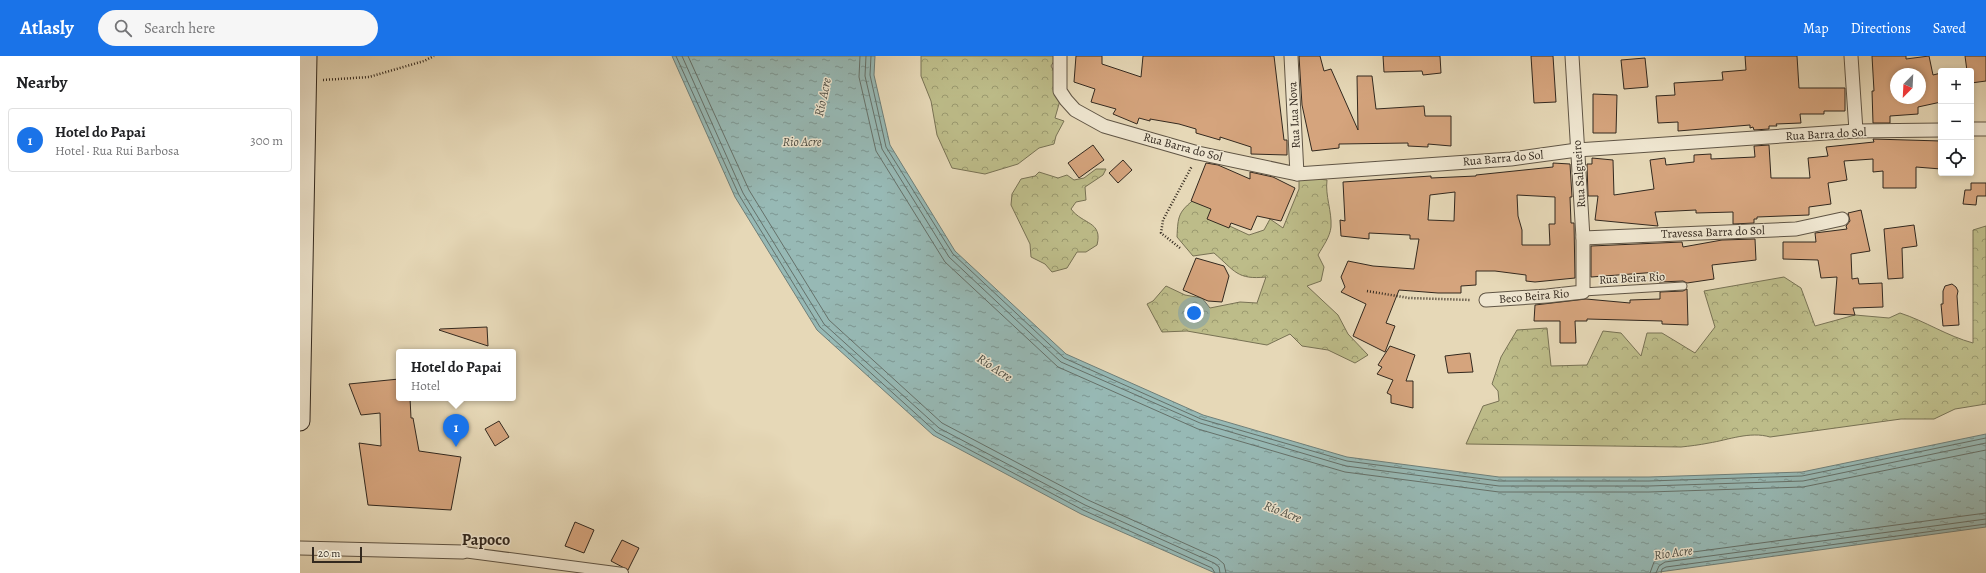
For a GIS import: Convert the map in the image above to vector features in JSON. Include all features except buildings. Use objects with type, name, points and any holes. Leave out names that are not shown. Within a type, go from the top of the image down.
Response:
[{"type":"main road","points":[[300,421],[307,56]]},
{"type":"street","name":"Rua Barra do Sol","points":[[1060,56],[1060,91],[1075,110],[1104,126],[1198,153],[1297,174],[1511,158],[1577,150],[1856,131],[1938,130]]},
{"type":"street","name":"Rua Lua Nova","points":[[1291,56],[1297,174]]},
{"type":"street","name":"Rua Salgueiro","points":[[1572,56],[1583,238],[1583,292]]},
{"type":"street","points":[[1851,56],[1856,131]]},
{"type":"street","points":[[1974,129],[1986,129]]},
{"type":"street","name":"Travessa Barra do Sol","points":[[1583,238],[1796,229],[1842,219]]},
{"type":"street","name":"Beco Beira Rio","points":[[1486,300],[1540,297],[1583,292]]},
{"type":"street","points":[[300,548],[463,552],[623,573]]},
{"type":"lane","name":"Rua Beira Rio","points":[[1583,292],[1683,286]]},
{"type":"path","points":[[307,81],[369,77],[424,61],[434,56]]},
{"type":"path","points":[[1180,248],[1161,233],[1163,220],[1198,153]]},
{"type":"path","points":[[1367,291],[1409,298],[1486,300]]},
{"type":"green space","points":[[921,56],[1057,56],[1051,66],[1057,77],[1053,90],[1061,97],[1055,118],[1064,121],[1056,136],[1054,144],[1039,148],[1018,164],[985,174],[952,168],[937,135],[931,101],[921,76]]},
{"type":"green space","points":[[1096,169],[1106,169],[1103,175],[1085,187],[1086,200],[1076,202],[1071,209],[1095,227],[1098,237],[1097,245],[1086,252],[1077,252],[1067,268],[1052,272],[1045,264],[1031,257],[1030,244],[1011,205],[1012,194],[1021,179],[1035,176],[1039,172],[1058,178],[1067,175],[1074,180],[1084,178]]},
{"type":"green space","points":[[1299,180],[1327,180],[1331,227],[1328,238],[1318,255],[1324,267],[1321,281],[1307,286],[1338,315],[1348,334],[1368,355],[1355,363],[1328,350],[1302,346],[1290,334],[1267,345],[1187,331],[1162,332],[1147,304],[1153,301],[1166,286],[1185,295],[1202,298],[1210,308],[1240,302],[1257,303],[1266,277],[1256,278],[1237,273],[1214,253],[1193,256],[1177,237],[1180,215],[1186,207],[1196,198],[1214,203],[1223,223],[1249,235],[1264,230],[1270,219],[1283,228],[1299,189]]},
{"type":"green space","points":[[1986,226],[1986,404],[1955,409],[1934,419],[1901,419],[1770,437],[1762,435],[1747,435],[1705,444],[1681,447],[1466,444],[1483,406],[1499,401],[1498,391],[1492,384],[1501,357],[1517,330],[1547,328],[1551,366],[1587,365],[1603,331],[1621,333],[1641,356],[1647,333],[1662,333],[1695,353],[1715,327],[1704,291],[1784,277],[1801,288],[1815,326],[1855,315],[1889,318],[1900,313],[1973,343],[1973,230]]},
{"type":"water","name":"Rio Acre","points":[[672,56],[875,56],[874,75],[890,145],[955,251],[1066,354],[1203,415],[1347,457],[1499,477],[1649,477],[1802,472],[1986,434],[1986,527],[1652,573],[1215,573],[1081,514],[933,435],[817,330],[735,197]]},
{"type":"place","name":"Hotel do Papai","points":[[456,447]]},
{"type":"district","name":"Papoco","points":[[486,539]]},
{"type":"water label","name":"Río Acre","points":[[822,97]]},
{"type":"water label","name":"Río Acre","points":[[995,367]]},
{"type":"water label","name":"Río Acre","points":[[1283,511]]},
{"type":"water label","name":"Río Acre","points":[[1673,552]]}]
